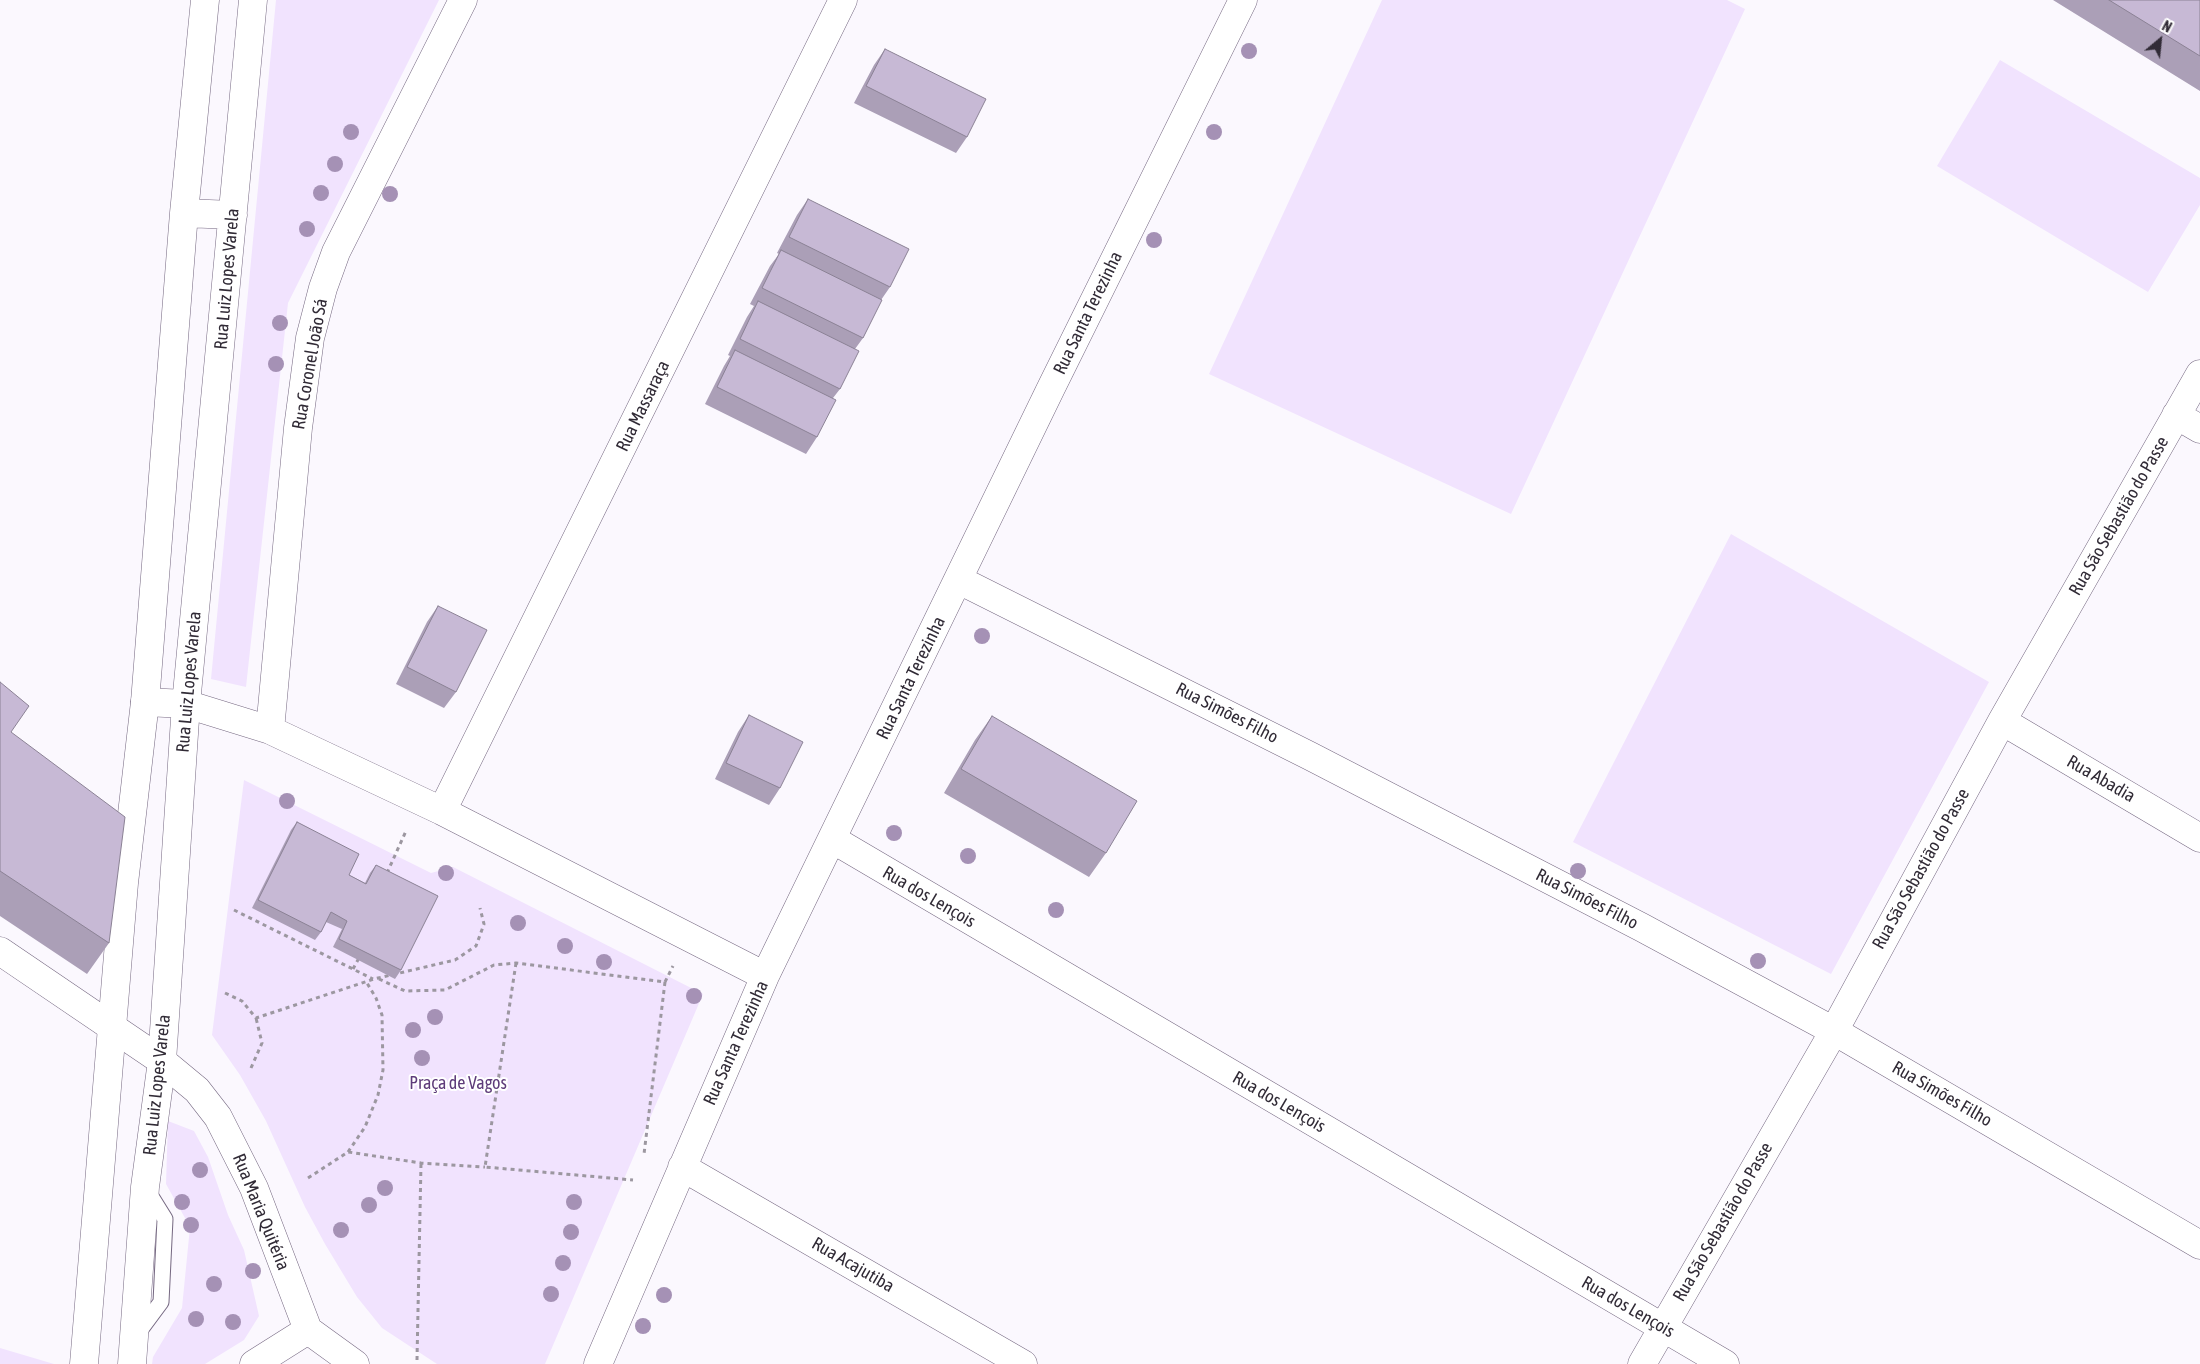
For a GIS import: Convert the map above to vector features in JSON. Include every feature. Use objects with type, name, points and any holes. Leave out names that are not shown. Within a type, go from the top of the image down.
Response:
[{"type":"street","points":[[84,1364],[124,883],[144,702],[184,213],[205,0]]},
{"type":"street","name":"Rua Luiz Lopes Varela","points":[[133,1351],[145,1187],[162,1061],[186,704],[253,0]]},
{"type":"street","name":"Rua Coronel João Sá","points":[[270,730],[298,428],[310,338],[323,288],[336,252],[463,0]]},
{"type":"street","name":"Rua Massaraça","points":[[442,811],[843,0]]},
{"type":"street","name":"Rua Santa Terezinha","points":[[598,1364],[765,976],[1051,388],[1243,0]]},
{"type":"street","points":[[184,213],[233,215]]},
{"type":"street","name":"Rua São Sebastião do Passe","points":[[1642,1364],[1834,1030],[2002,721],[2200,374]]},
{"type":"street","points":[[2176,415],[2200,430]]},
{"type":"street","name":"Rua Simões Filho","points":[[959,580],[1310,756],[1641,927],[1834,1030],[2200,1245]]},
{"type":"street","points":[[144,702],[186,704],[270,730],[442,811],[765,976]]},
{"type":"street","name":"Rua Abadia","points":[[2002,721],[2200,838]]},
{"type":"street","name":"Rua dos Lençois","points":[[832,839],[1725,1364]]},
{"type":"street","name":"Rua Maria Quitéria","points":[[0,951],[162,1061],[197,1090],[218,1117],[254,1188],[308,1330]]},
{"type":"street","name":"Rua Acajutiba","points":[[682,1167],[1023,1364]]},
{"type":"street","points":[[254,1364],[280,1356],[308,1330],[355,1364]]},
{"type":"path","points":[[386,883],[387,873],[394,859]]},
{"type":"path","points":[[234,910],[374,979],[379,979],[455,960],[476,946],[484,924],[480,908]]},
{"type":"path","points":[[354,969],[362,953]]},
{"type":"path","points":[[379,979],[405,991],[445,990],[494,965],[516,963],[665,982]]},
{"type":"path","points":[[485,1168],[516,963]]},
{"type":"path","points":[[644,1154],[665,982],[674,963]]},
{"type":"path","points":[[256,1018],[367,983],[374,979]]},
{"type":"path","points":[[308,1178],[348,1152],[365,1127],[378,1095],[383,1070],[382,1014],[376,998],[367,983]]},
{"type":"path","points":[[225,993],[242,1001],[256,1018],[261,1032],[262,1043],[251,1068]]},
{"type":"path","points":[[348,1152],[421,1163],[633,1180]]},
{"type":"path","points":[[417,1360],[421,1163]]},
{"type":"green space","points":[[276,0],[439,0],[288,303],[246,687],[211,679]]},
{"type":"green space","points":[[1382,0],[1727,0],[1745,9],[1511,514],[1209,374]]},
{"type":"green space","points":[[2000,60],[2200,178],[2200,205],[2148,292],[1937,166]]},
{"type":"green space","points":[[1731,534],[1989,682],[1831,974],[1573,842]]},
{"type":"green space","name":"Praça de Vagos","points":[[244,780],[431,873],[453,867],[703,994],[545,1364],[437,1364],[382,1328],[357,1297],[325,1244],[305,1207],[266,1121],[240,1075],[212,1035]]},
{"type":"green space","points":[[168,1121],[194,1131],[208,1157],[228,1215],[244,1250],[259,1316],[244,1340],[205,1364],[152,1364],[153,1357],[182,1308],[190,1227],[166,1184]]},
{"type":"green space","points":[[0,1348],[54,1364],[0,1364]]},
{"type":"building","points":[[2109,0],[2200,0],[2200,56]]},
{"type":"building","points":[[885,49],[986,99],[967,137],[866,86]]},
{"type":"building","points":[[808,199],[909,249],[890,287],[789,237]]},
{"type":"building","points":[[781,250],[882,300],[863,338],[762,288]]},
{"type":"building","points":[[758,301],[859,351],[840,389],[740,339]]},
{"type":"building","points":[[735,350],[836,400],[817,437],[717,387]]},
{"type":"building","points":[[438,606],[487,630],[456,692],[407,667]]},
{"type":"building","points":[[0,682],[29,706],[11,732],[125,817],[109,943],[0,871]]},
{"type":"building","points":[[749,715],[803,742],[780,788],[726,763]]},
{"type":"building","points":[[992,716],[1137,801],[1106,853],[961,769]]},
{"type":"building","points":[[297,822],[359,854],[349,875],[366,884],[376,865],[438,896],[401,970],[339,939],[347,921],[331,912],[321,932],[258,900]]}]
